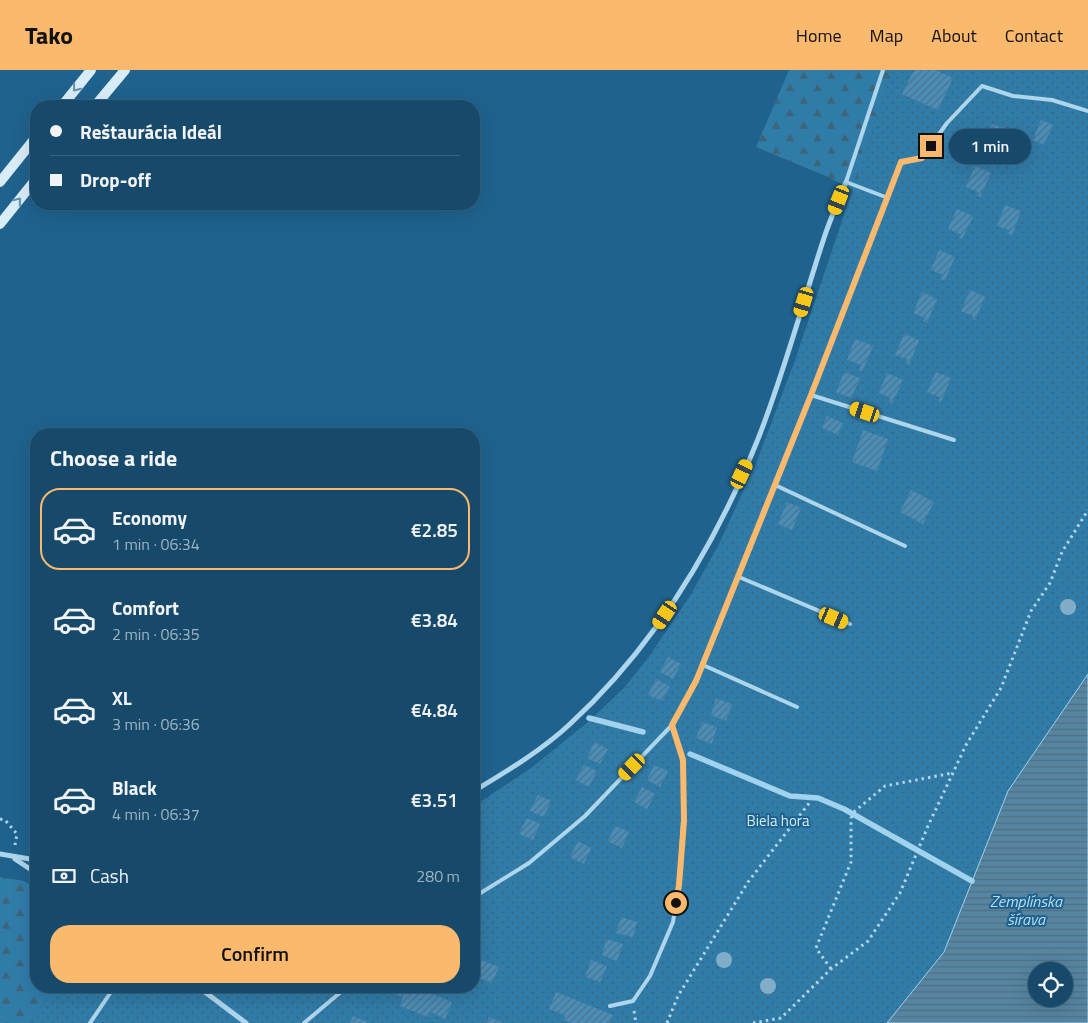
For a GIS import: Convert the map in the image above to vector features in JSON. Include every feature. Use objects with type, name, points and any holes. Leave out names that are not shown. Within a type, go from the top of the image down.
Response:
[{"type":"main road","points":[[67,100],[91,70]]},
{"type":"main road","points":[[100,100],[125,70]]},
{"type":"main road","points":[[0,182],[30,144]]},
{"type":"main road","points":[[0,224],[30,186]]},
{"type":"street","points":[[480,787],[519,764],[569,725],[614,681],[656,628],[693,574],[758,440],[825,236],[846,182]]},
{"type":"street","points":[[0,854],[30,859]]},
{"type":"street","points":[[13,857],[30,869]]},
{"type":"street","points":[[206,993],[246,1023]]},
{"type":"lane","points":[[883,70],[846,182],[888,198]]},
{"type":"lane","points":[[480,893],[529,863],[585,816],[672,725],[703,665],[811,395],[901,162],[922,158],[947,123],[982,86],[1013,96],[1052,100],[1088,111]]},
{"type":"lane","points":[[811,395],[954,440]]},
{"type":"lane","points":[[775,486],[905,546]]},
{"type":"lane","points":[[738,577],[850,624]]},
{"type":"lane","points":[[703,665],[797,707]]},
{"type":"lane","points":[[610,1006],[633,1001],[650,976],[673,922],[679,885],[684,821],[683,760],[672,725]]},
{"type":"lane","points":[[90,1023],[110,993]]},
{"type":"lane","points":[[304,1023],[340,993]]},
{"type":"path","points":[[778,1023],[831,969],[868,941],[900,893],[928,826],[966,745],[1001,688],[1032,611],[1050,582],[1062,552],[1088,510]]},
{"type":"path","points":[[831,969],[816,948],[852,862],[851,818],[855,811],[885,786],[953,773]]},
{"type":"path","points":[[668,1023],[678,996],[748,882],[810,802]]},
{"type":"path","points":[[0,819],[5,820],[17,834],[13,857]]},
{"type":"path","points":[[753,1023],[781,1018]]},
{"type":"green space","points":[[789,70],[893,70],[853,190],[828,177],[756,147]]},
{"type":"green space","name":"Biela hora","points":[[893,70],[1088,70],[1088,674],[1008,791],[944,952],[887,1023],[30,1023],[51,993],[480,993],[480,802],[531,768],[588,722],[624,688],[648,658],[690,596],[719,544],[757,461],[795,360]]},
{"type":"green space","points":[[0,877],[24,881],[30,884],[30,993],[51,993],[30,1023],[0,1023]]},
{"type":"water","name":"Zemplínska šírava","points":[[1088,674],[1088,1023],[887,1023],[944,952],[1008,791]]},
{"type":"building","points":[[914,70],[936,70],[953,78],[938,110],[902,94]]},
{"type":"building","points":[[1041,120],[1053,125],[1044,145],[1033,140]]},
{"type":"building","points":[[992,124],[1004,128],[996,149],[984,145]]},
{"type":"building","points":[[975,166],[991,173],[980,197],[977,195],[978,192],[966,187]]},
{"type":"building","points":[[1005,205],[1021,211],[1012,235],[1008,234],[1010,230],[997,226]]},
{"type":"building","points":[[957,209],[973,216],[962,239],[959,238],[960,234],[948,229]]},
{"type":"building","points":[[939,250],[955,257],[945,281],[941,279],[943,275],[931,270]]},
{"type":"building","points":[[970,290],[985,297],[975,320],[972,319],[973,316],[961,311]]},
{"type":"building","points":[[922,292],[937,299],[927,323],[923,321],[925,318],[913,313]]},
{"type":"building","points":[[904,334],[919,340],[909,365],[906,363],[907,359],[895,355]]},
{"type":"building","points":[[855,339],[873,346],[862,372],[859,370],[861,365],[847,360]]},
{"type":"building","points":[[844,372],[860,378],[851,398],[836,392]]},
{"type":"building","points":[[936,372],[951,378],[941,402],[938,400],[939,397],[927,392]]},
{"type":"building","points":[[887,373],[903,380],[892,404],[889,402],[890,398],[879,393]]},
{"type":"building","points":[[827,416],[843,423],[838,435],[822,428]]},
{"type":"building","points":[[863,430],[888,439],[877,471],[852,462]]},
{"type":"building","points":[[911,490],[934,502],[923,524],[900,512]]},
{"type":"building","points":[[787,502],[801,508],[792,530],[778,524]]},
{"type":"building","points":[[668,657],[681,664],[673,679],[660,672]]},
{"type":"building","points":[[656,679],[670,686],[662,701],[648,695]]},
{"type":"building","points":[[716,698],[732,704],[726,721],[711,715]]},
{"type":"building","points":[[702,722],[717,727],[712,744],[696,738]]},
{"type":"building","points":[[594,742],[608,749],[600,764],[587,758]]},
{"type":"building","points":[[584,765],[597,771],[589,787],[576,780]]},
{"type":"building","points":[[654,765],[668,771],[660,787],[647,780]]},
{"type":"building","points":[[642,787],[655,794],[647,809],[634,802]]},
{"type":"building","points":[[538,795],[551,801],[544,817],[530,811]]},
{"type":"building","points":[[527,818],[540,824],[533,840],[519,834]]},
{"type":"building","points":[[615,826],[629,832],[622,848],[608,841]]},
{"type":"building","points":[[578,841],[591,848],[584,864],[570,857]]},
{"type":"building","points":[[621,917],[637,922],[633,937],[616,933]]},
{"type":"building","points":[[606,939],[623,944],[617,961],[602,955]]},
{"type":"building","points":[[480,959],[499,967],[492,983],[480,978]]},
{"type":"building","points":[[591,960],[607,966],[600,982],[585,977]]},
{"type":"building","points":[[556,992],[613,1015],[609,1023],[571,1023],[564,1020],[565,1015],[549,1009]]},
{"type":"building","points":[[430,993],[452,1002],[445,1019],[430,1012],[428,1017],[400,1006],[403,997],[395,994]]},
{"type":"building","points":[[353,1016],[370,1023],[350,1023]]},
{"type":"building","points":[[489,1017],[503,1023],[487,1023]]},
{"type":"waterway","points":[[589,718],[643,732]]},
{"type":"waterway","points":[[690,754],[790,796],[818,798],[844,809],[972,881]]},
{"type":"route","points":[[676,903],[684,821],[683,760],[672,725],[696,681],[811,395],[901,162],[922,158],[931,146]]}]
